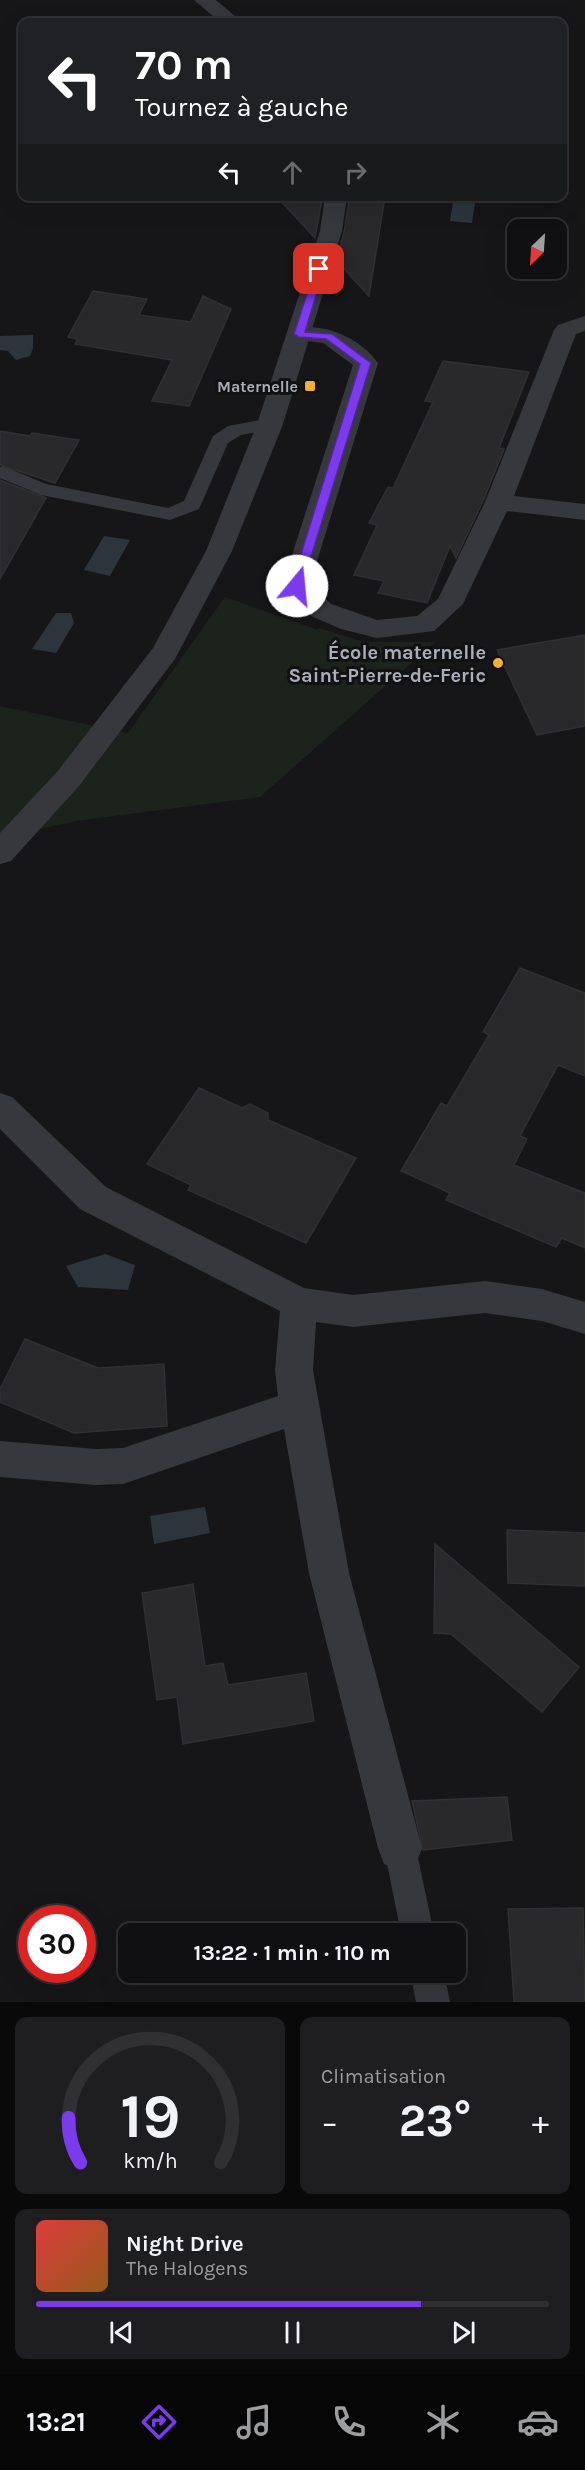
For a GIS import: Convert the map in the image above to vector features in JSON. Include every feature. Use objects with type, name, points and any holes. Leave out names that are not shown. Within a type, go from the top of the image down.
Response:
[{"type":"street","points":[[204,0],[227,18]]},
{"type":"street","points":[[0,853],[68,779],[165,652],[219,551],[244,494],[270,424],[331,231],[335,201]]},
{"type":"street","points":[[299,334],[329,336],[366,363],[297,586],[321,610],[351,623],[377,629],[424,625],[449,604],[498,502],[566,330],[585,323]]},
{"type":"street","points":[[498,502],[585,512]]},
{"type":"street","points":[[0,1107],[93,1198],[299,1303],[353,1311],[485,1297],[542,1305],[585,1318]]},
{"type":"street","points":[[299,1303],[294,1370],[329,1573],[400,1848]]},
{"type":"street","points":[[0,1459],[96,1467],[123,1466],[299,1406]]},
{"type":"lane","points":[[3,472],[41,489],[170,514],[192,505],[220,440],[235,430],[270,424]]},
{"type":"lane","points":[[400,1848],[416,1923]]},
{"type":"lane","points":[[429,1983],[433,2002]]},
{"type":"shaded area","points":[[453,202],[475,203],[472,223],[450,221]]},
{"type":"shaded area","points":[[33,335],[33,348],[30,356],[16,360],[8,351],[0,350],[0,336]]},
{"type":"shaded area","points":[[104,536],[130,540],[110,576],[84,570]]},
{"type":"shaded area","points":[[225,597],[318,630],[319,628],[364,642],[435,642],[260,797],[76,821],[0,838],[0,706],[128,733]]},
{"type":"shaded area","points":[[56,613],[71,613],[74,623],[56,653],[32,649]]},
{"type":"shaded area","points":[[105,1254],[135,1265],[128,1290],[78,1287],[66,1266]]},
{"type":"shaded area","points":[[205,1507],[210,1533],[154,1544],[150,1516]]},
{"type":"building","points":[[281,201],[322,201],[315,238]]},
{"type":"building","points":[[349,201],[384,203],[369,296],[336,260]]},
{"type":"building","points":[[93,291],[147,299],[139,315],[191,322],[203,296],[231,309],[189,406],[152,401],[172,360],[75,344],[78,339],[68,337]]},
{"type":"building","points":[[443,361],[529,372],[499,448],[504,449],[483,501],[456,558],[450,546],[427,603],[378,593],[384,581],[354,575],[377,525],[369,523],[388,487],[393,488],[433,402],[425,401]]},
{"type":"building","points":[[0,431],[79,440],[55,483],[0,465]]},
{"type":"building","points":[[0,480],[46,498],[0,579]]},
{"type":"building","points":[[585,635],[585,726],[537,735],[497,650]]},
{"type":"building","points":[[520,968],[585,993],[585,1076],[558,1065],[520,1136],[527,1139],[514,1165],[585,1193],[585,1248],[562,1238],[556,1247],[446,1200],[450,1193],[401,1171],[441,1103],[447,1106],[489,1035],[483,1032]]},
{"type":"building","points":[[199,1088],[242,1108],[250,1104],[268,1113],[268,1120],[356,1158],[306,1243],[188,1190],[191,1185],[147,1164]]},
{"type":"building","points":[[25,1339],[98,1368],[164,1364],[167,1426],[74,1433],[0,1402],[0,1389]]},
{"type":"building","points":[[507,1530],[585,1533],[585,1586],[508,1583]]},
{"type":"building","points":[[435,1544],[579,1667],[542,1712],[451,1634],[434,1633]]},
{"type":"building","points":[[193,1584],[205,1666],[223,1663],[228,1685],[306,1673],[314,1721],[183,1744],[177,1697],[157,1700],[142,1593]]},
{"type":"building","points":[[507,1797],[512,1840],[423,1850],[412,1801]]},
{"type":"building","points":[[583,1908],[585,2002],[514,2002],[508,1909]]},
{"type":"place","name":"Maternelle","points":[[310,386]]},
{"type":"place","name":"École maternelle Saint-Pierre-de-Feric","points":[[498,663]]},
{"type":"route","points":[[297,586],[366,363],[329,336],[299,334],[319,269]]}]
